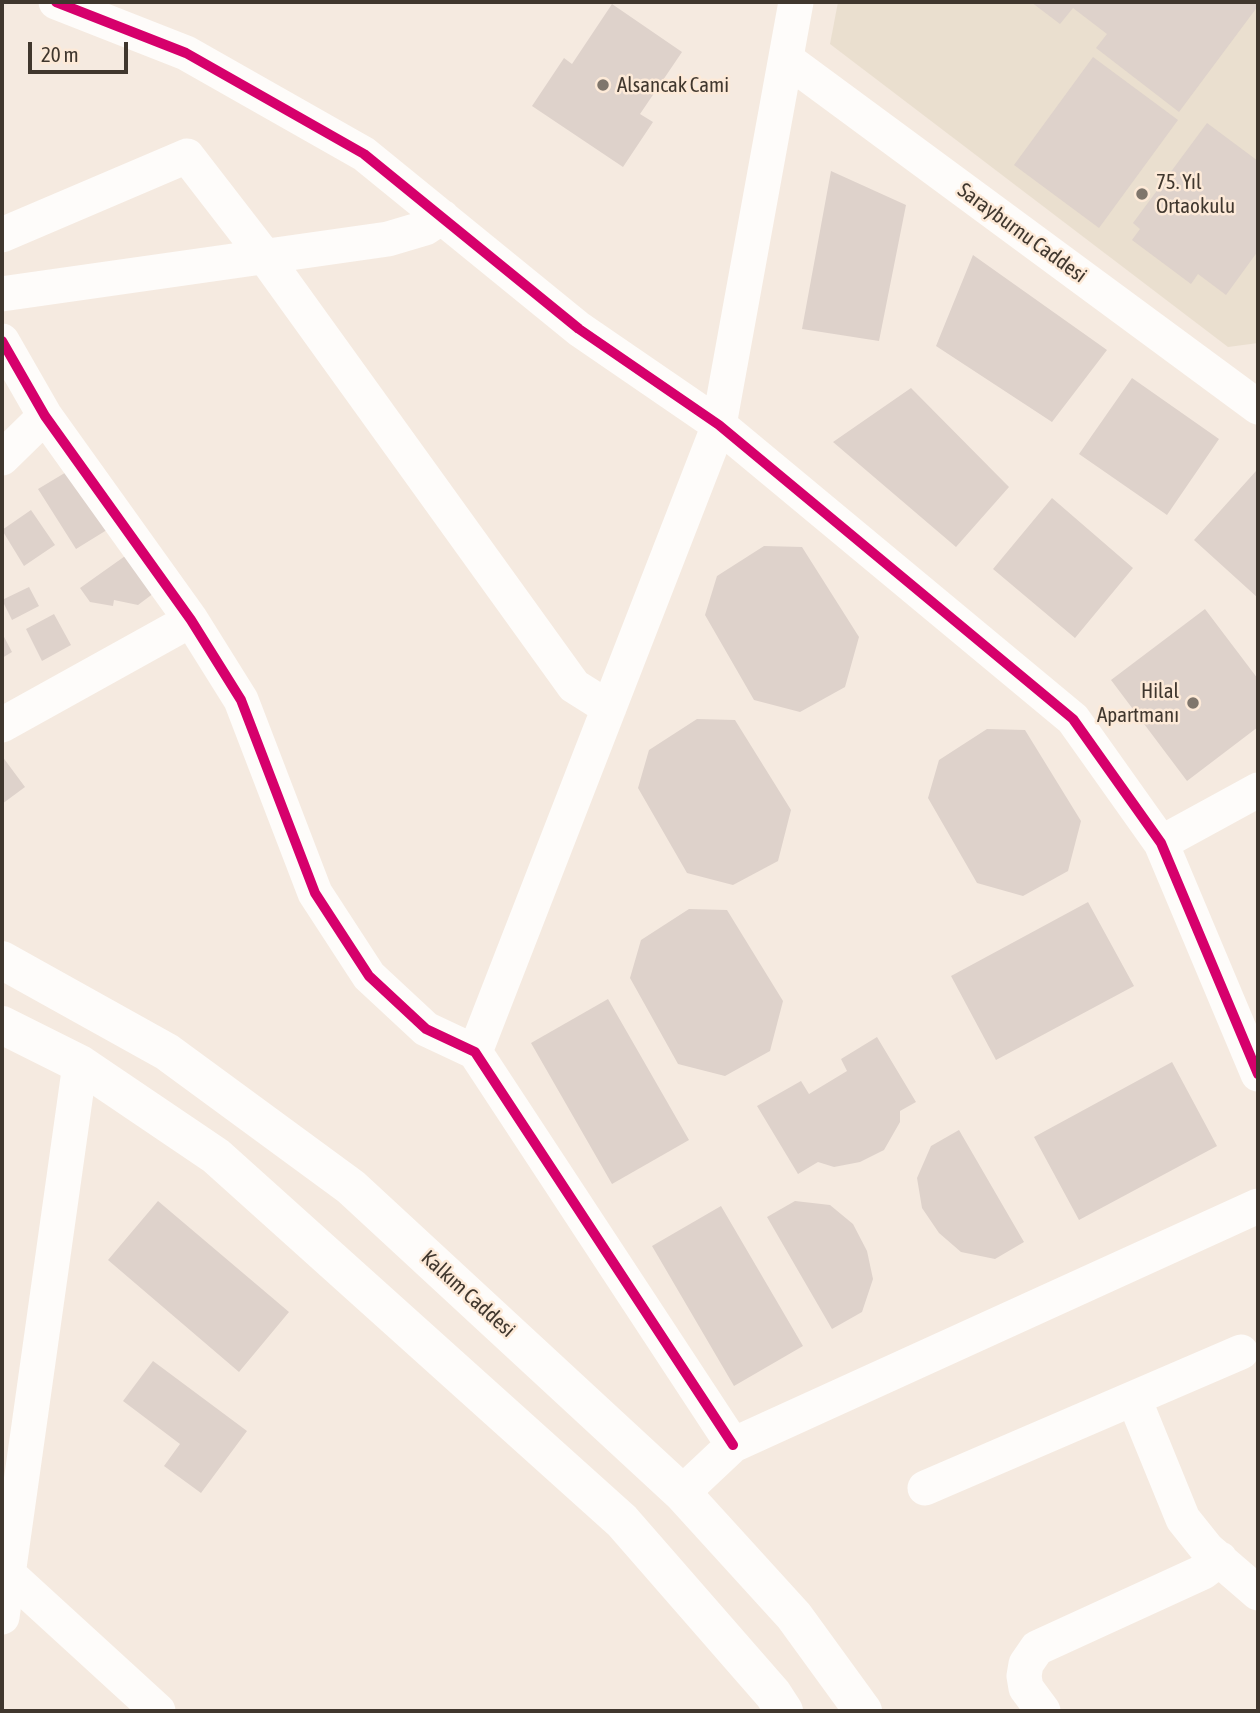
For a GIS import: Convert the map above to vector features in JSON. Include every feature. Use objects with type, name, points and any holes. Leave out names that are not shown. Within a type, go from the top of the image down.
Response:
[{"type":"main road","name":"Kalkım Caddesi","points":[[2,960],[167,1052],[351,1187],[682,1493],[794,1616],[863,1711]]},
{"type":"main road","points":[[2,1025],[80,1063],[216,1156],[612,1512],[773,1694],[784,1711]]},
{"type":"street","points":[[56,2],[186,52],[364,154],[579,330],[719,425],[1073,719],[1161,843],[1258,1074]]},
{"type":"street","points":[[475,1052],[719,425],[796,2]]},
{"type":"street","name":"Sarayburnu Caddesi","points":[[786,59],[1258,407]]},
{"type":"street","points":[[2,234],[187,156],[265,257],[574,686],[610,708]]},
{"type":"street","points":[[2,294],[388,239],[425,228],[442,217]]},
{"type":"street","points":[[2,341],[46,416],[191,620],[241,700],[315,893],[369,976],[426,1029],[475,1052],[733,1445]]},
{"type":"street","points":[[2,458],[46,416]]},
{"type":"street","points":[[2,726],[191,620]]},
{"type":"street","points":[[1161,843],[1258,790]]},
{"type":"street","points":[[2,1618],[6,1572],[80,1063]]},
{"type":"street","points":[[682,1493],[733,1445],[1258,1206]]},
{"type":"street","points":[[925,1488],[1241,1352]]},
{"type":"street","points":[[1134,1399],[1183,1519],[1207,1549],[1258,1593]]},
{"type":"street","points":[[1043,1711],[1027,1688],[1024,1676],[1026,1664],[1037,1648],[1203,1572],[1220,1559]]},
{"type":"street","points":[[6,1572],[158,1711]]},
{"type":"shaded area","name":"75. Yıl Ortaokulu","points":[[838,2],[1258,2],[1258,343],[1228,347],[830,44]]},
{"type":"building","points":[[1031,2],[1258,2],[1258,6],[1179,112],[1096,48],[1107,34],[1073,8],[1060,24]]},
{"type":"building","name":"Alsancak Cami","points":[[612,4],[682,52],[640,114],[653,122],[623,167],[532,106],[564,58],[572,64]]},
{"type":"building","points":[[1093,57],[1178,120],[1099,228],[1014,165]]},
{"type":"building","points":[[1207,123],[1258,161],[1258,251],[1226,295],[1198,274],[1191,284],[1132,240],[1140,229],[1133,223]]},
{"type":"building","points":[[831,171],[906,205],[879,341],[802,329]]},
{"type":"building","points":[[973,255],[1107,350],[1052,422],[936,346]]},
{"type":"building","points":[[1132,378],[1219,439],[1167,515],[1079,454]]},
{"type":"building","points":[[911,388],[1009,487],[956,547],[833,442]]},
{"type":"building","points":[[73,468],[110,528],[76,549],[38,489]]},
{"type":"building","points":[[1256,471],[1258,473],[1258,598],[1194,540]]},
{"type":"building","points":[[1052,498],[1133,568],[1075,638],[993,569]]},
{"type":"building","points":[[31,510],[55,545],[24,566],[2,530]]},
{"type":"building","points":[[764,546],[802,547],[859,637],[845,687],[800,712],[754,700],[705,615],[717,576]]},
{"type":"building","points":[[135,549],[162,587],[138,605],[114,600],[113,606],[90,602],[80,588]]},
{"type":"building","points":[[29,587],[39,606],[12,620],[2,600]]},
{"type":"building","name":"Hilal Apartmanı","points":[[1205,609],[1258,679],[1258,727],[1187,781],[1111,680]]},
{"type":"building","points":[[54,614],[71,645],[42,661],[26,629]]},
{"type":"building","points":[[2,633],[12,652],[2,658]]},
{"type":"building","points":[[697,719],[735,720],[791,810],[778,861],[733,885],[687,873],[638,788],[649,750]]},
{"type":"building","points":[[987,729],[1025,730],[1081,821],[1068,871],[1023,896],[977,883],[928,798],[939,760]]},
{"type":"building","points":[[2,756],[25,787],[2,804]]},
{"type":"building","points":[[1088,902],[1134,986],[996,1060],[951,976]]},
{"type":"building","points":[[689,909],[727,910],[783,1001],[770,1051],[725,1076],[678,1064],[630,978],[641,940]]},
{"type":"building","points":[[608,999],[689,1140],[612,1184],[531,1043]]},
{"type":"building","points":[[877,1037],[916,1102],[900,1111],[900,1122],[884,1150],[860,1162],[834,1167],[818,1162],[798,1174],[757,1106],[801,1081],[809,1094],[847,1071],[841,1059]]},
{"type":"building","points":[[1172,1062],[1217,1146],[1079,1220],[1034,1137]]},
{"type":"building","points":[[959,1130],[1024,1242],[995,1259],[961,1252],[939,1233],[922,1208],[917,1178],[931,1146]]},
{"type":"building","points":[[158,1201],[289,1312],[239,1372],[108,1260]]},
{"type":"building","points":[[795,1201],[830,1205],[853,1224],[867,1251],[873,1279],[862,1312],[832,1329],[767,1217]]},
{"type":"building","points":[[721,1206],[803,1346],[734,1386],[652,1246]]},
{"type":"building","points":[[153,1361],[247,1431],[201,1493],[164,1466],[180,1444],[123,1401]]},
{"type":"cycle path","points":[[56,2],[186,53],[364,154],[579,329],[719,425],[1073,719],[1161,843],[1258,1074]]},
{"type":"cycle path","points":[[2,341],[45,416],[191,620],[241,700],[315,893],[369,976],[426,1029],[475,1052],[733,1445]]},
{"type":"place","name":"Alsancak Cami","points":[[603,85]]},
{"type":"place","name":"75. Yıl Ortaokulu","points":[[1142,194]]},
{"type":"place","name":"Hilal Apartmanı","points":[[1193,703]]}]
